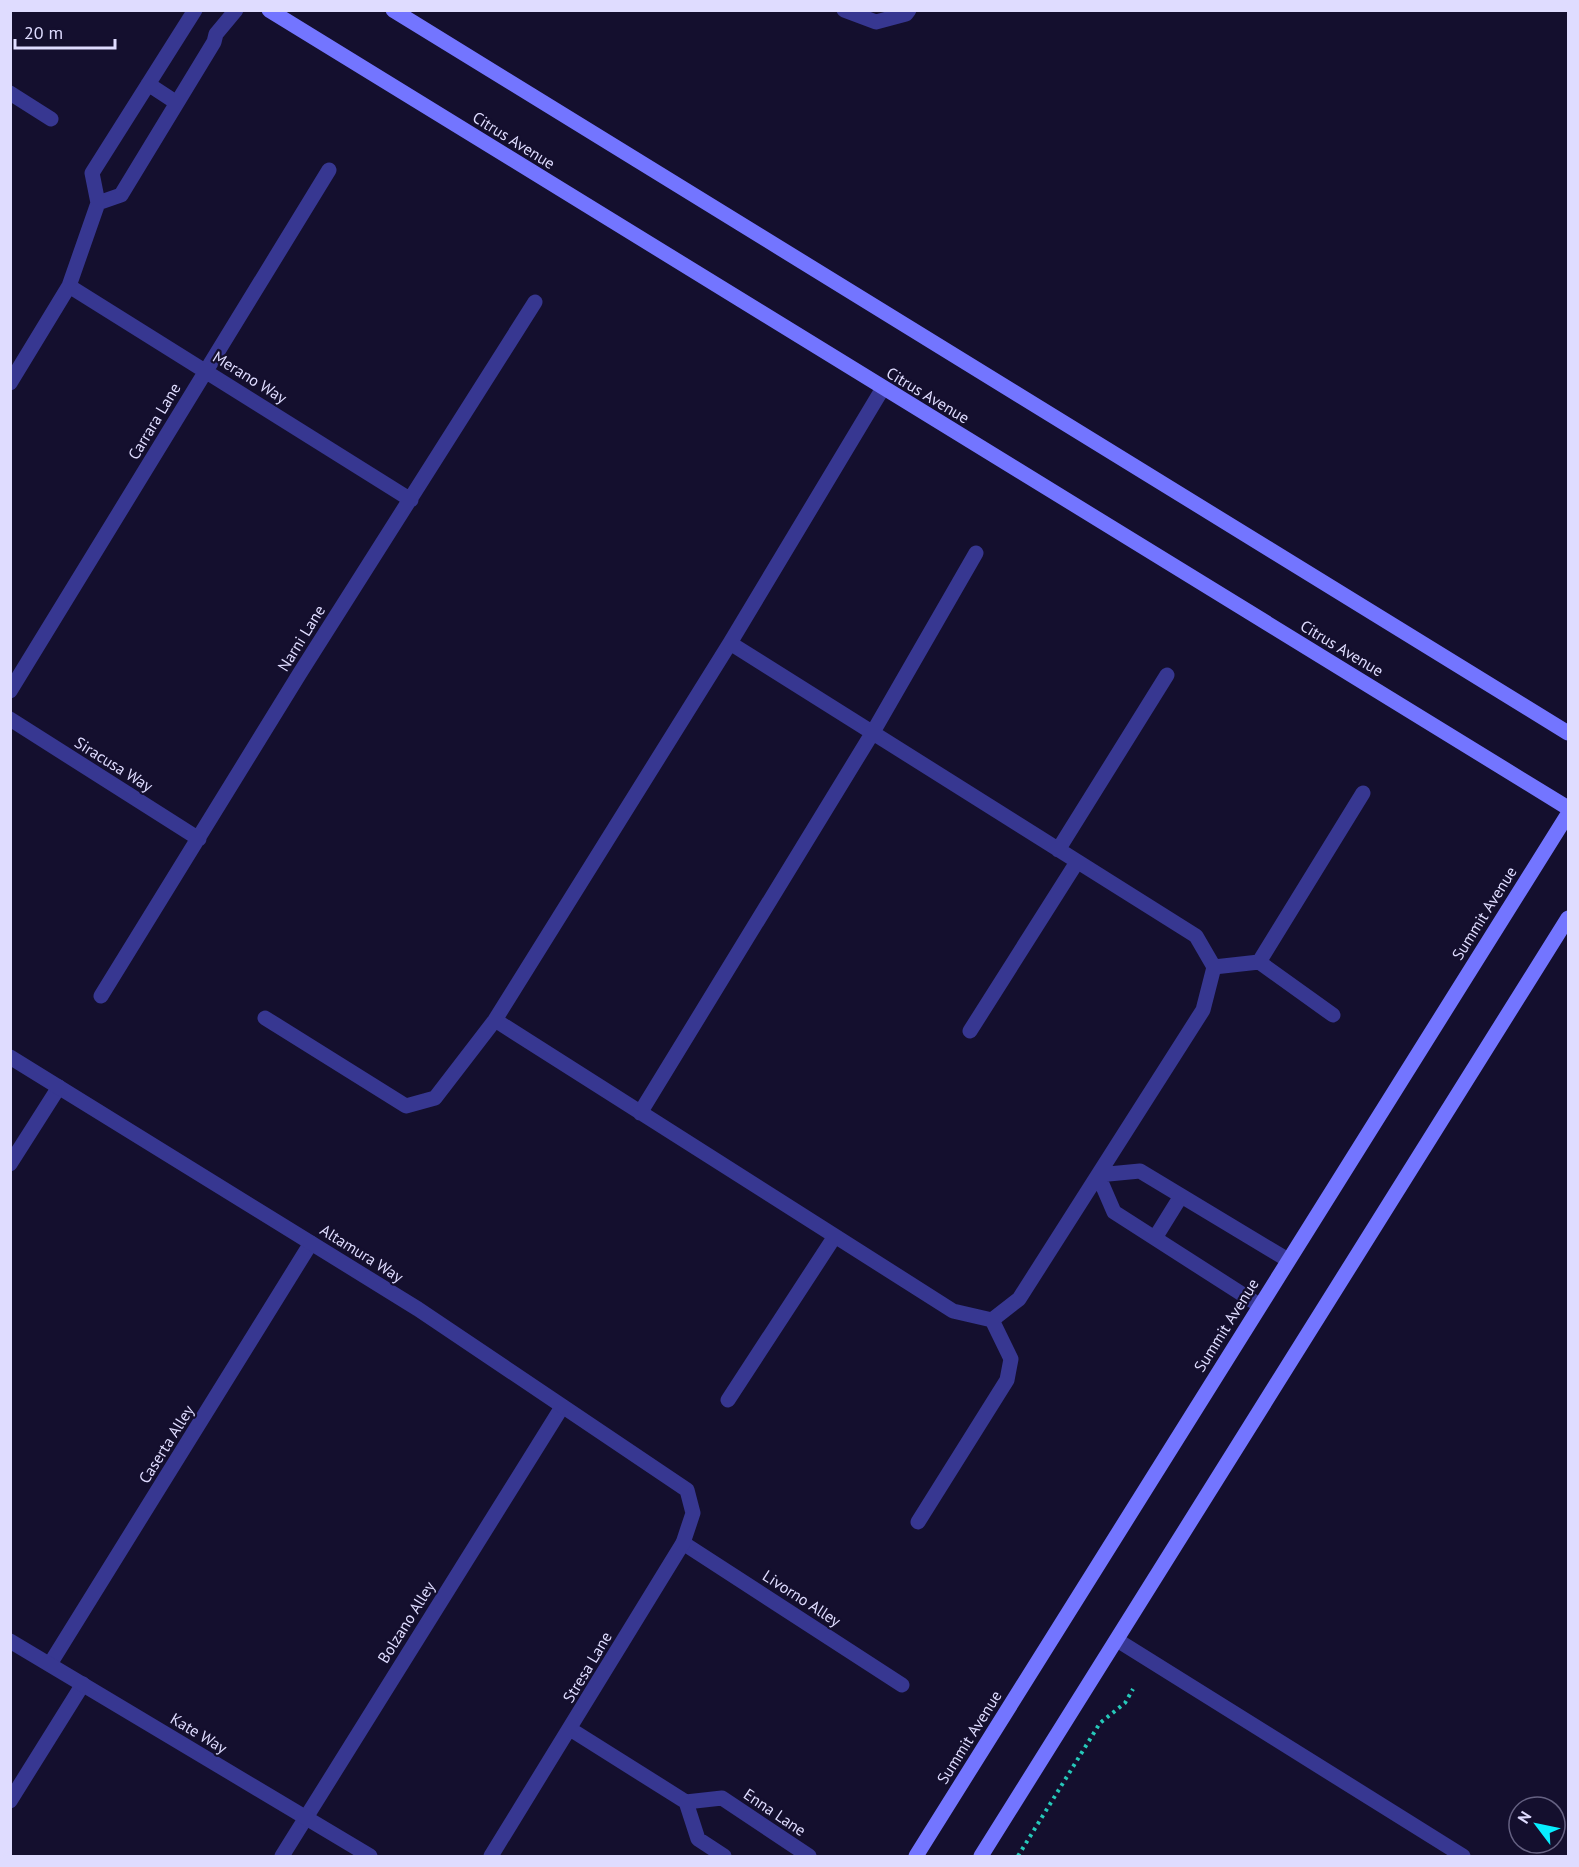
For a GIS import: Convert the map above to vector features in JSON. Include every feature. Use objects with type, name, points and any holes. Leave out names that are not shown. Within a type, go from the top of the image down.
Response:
[{"type":"main road","name":"Citrus Avenue","points":[[269,10],[1569,808]]},
{"type":"main road","points":[[393,10],[1569,733]]},
{"type":"main road","name":"Summit Avenue","points":[[916,1857],[1259,1305],[1569,814]]},
{"type":"main road","points":[[981,1857],[1569,918]]},
{"type":"street","points":[[10,383],[69,286],[98,203],[92,173],[195,10]]},
{"type":"street","points":[[98,203],[121,195],[214,42],[216,34],[236,10]]},
{"type":"street","points":[[844,10],[876,22],[906,14],[909,10]]},
{"type":"street","points":[[148,84],[177,103]]},
{"type":"street","points":[[10,93],[51,119]]},
{"type":"street","name":"Carrara Lane","points":[[10,691],[329,170]]},
{"type":"street","name":"Merano Way","points":[[69,286],[411,500]]},
{"type":"street","name":"Narni Lane","points":[[101,996],[300,673],[535,302]]},
{"type":"street","points":[[265,1018],[406,1106],[435,1098],[495,1020],[730,643],[883,388]]},
{"type":"street","points":[[640,1113],[873,732],[976,553]]},
{"type":"street","points":[[730,643],[1196,936],[1214,967],[1203,1010],[1019,1299],[992,1320]]},
{"type":"street","points":[[1058,849],[1167,675]]},
{"type":"street","name":"Siracusa Way","points":[[10,719],[199,839]]},
{"type":"street","points":[[1259,962],[1363,793]]},
{"type":"street","points":[[970,1031],[1077,862]]},
{"type":"street","points":[[1214,967],[1259,962],[1333,1015]]},
{"type":"street","points":[[495,1020],[953,1311],[992,1320]]},
{"type":"street","name":"Altamura Way","points":[[10,1057],[418,1309],[687,1490]]},
{"type":"street","points":[[10,1164],[59,1087]]},
{"type":"street","points":[[1098,1175],[1140,1172],[1288,1260]]},
{"type":"street","points":[[1098,1175],[1114,1212],[1259,1305]]},
{"type":"street","points":[[1155,1238],[1181,1196]]},
{"type":"street","points":[[728,1400],[835,1236]]},
{"type":"street","name":"Caserta Alley","points":[[50,1665],[312,1243]]},
{"type":"street","points":[[918,1522],[1007,1380],[1011,1359],[992,1320]]},
{"type":"street","name":"Bolzano Alley","points":[[282,1857],[562,1407]]},
{"type":"street","name":"Stresa Lane","points":[[491,1857],[683,1542],[693,1513],[687,1490]]},
{"type":"street","name":"Livorno Alley","points":[[683,1542],[902,1684]]},
{"type":"street","points":[[1117,1640],[1463,1857]]},
{"type":"street","name":"Kate Way","points":[[10,1641],[370,1857]]},
{"type":"street","points":[[10,1801],[83,1684]]},
{"type":"street","points":[[570,1729],[686,1802],[698,1839],[724,1857]]},
{"type":"street","name":"Enna Lane","points":[[686,1802],[722,1798],[809,1857]]},
{"type":"path","points":[[1018,1857],[1100,1723],[1125,1703],[1133,1689]]}]
